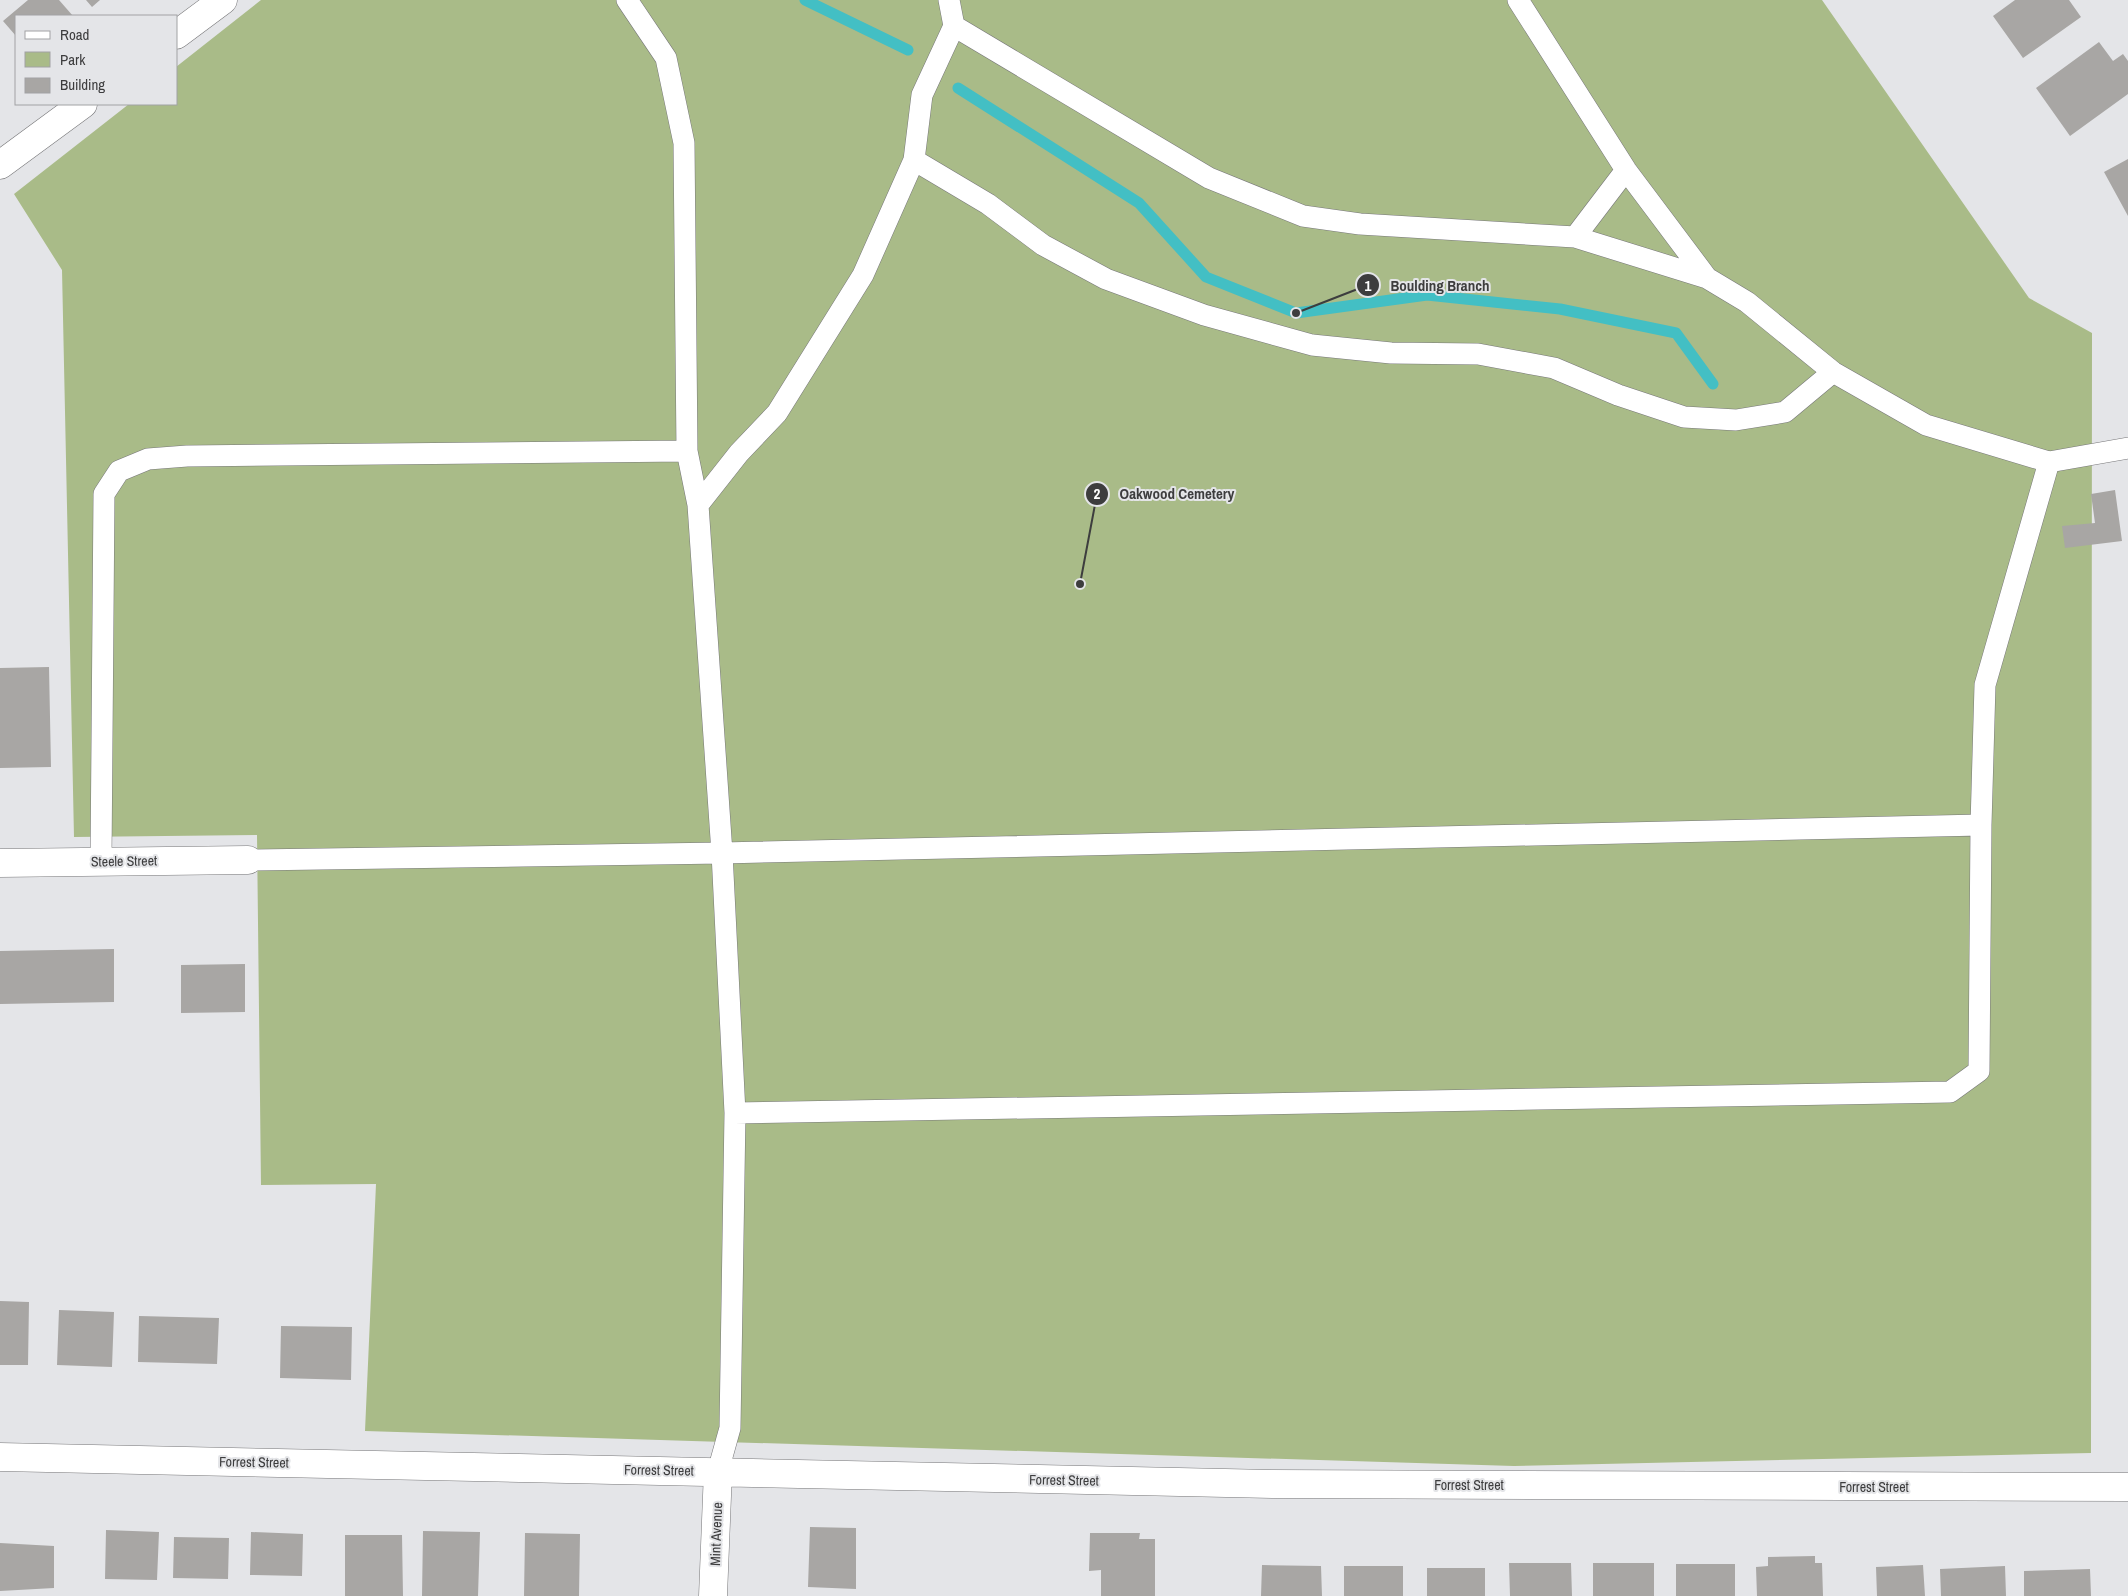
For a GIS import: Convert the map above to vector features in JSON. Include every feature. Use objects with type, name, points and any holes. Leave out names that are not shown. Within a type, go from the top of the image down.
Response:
[{"type":"street","points":[[178,34],[223,0]]},
{"type":"street","points":[[0,165],[82,105]]},
{"type":"street","name":"Steele Street","points":[[0,863],[248,860]]},
{"type":"street","name":"Forrest Street","points":[[0,1457],[1284,1484],[2128,1488]]},
{"type":"street","name":"Mint Avenue","points":[[713,1596],[718,1472]]},
{"type":"lane","points":[[627,0],[666,58],[684,143],[687,451],[698,506],[722,853],[735,1113],[730,1428],[718,1472]]},
{"type":"lane","points":[[698,506],[739,453],[776,413],[858,283],[914,160],[922,95],[954,26],[949,0]]},
{"type":"lane","points":[[1518,0],[1626,170],[1707,278]]},
{"type":"lane","points":[[954,26],[1209,178],[1303,216],[1360,224],[1575,237],[1707,278],[1747,302],[1833,372],[1926,425],[2049,462],[2128,448]]},
{"type":"lane","points":[[914,160],[988,204],[1043,244],[1106,279],[1204,315],[1312,345],[1391,353],[1478,354],[1554,368],[1618,395],[1684,417],[1736,420],[1785,412],[1833,372]]},
{"type":"lane","points":[[1575,237],[1626,170]]},
{"type":"lane","points":[[101,862],[104,494],[119,471],[148,458],[187,456],[687,451]]},
{"type":"lane","points":[[735,1113],[1950,1092],[1979,1071],[1981,825],[1985,685],[2049,462]]},
{"type":"lane","points":[[248,860],[722,853],[1981,825]]},
{"type":"green space","points":[[261,0],[1822,0],[2029,298],[2092,333],[2091,1453],[1514,1466],[365,1431],[376,1184],[261,1185],[257,835],[74,837],[62,270],[14,194],[128,105],[178,105],[178,65]]},
{"type":"building","points":[[28,0],[59,0],[72,15],[15,15],[15,35],[3,21]]},
{"type":"building","points":[[86,0],[100,0],[92,7]]},
{"type":"building","points":[[2015,0],[2069,0],[2081,17],[2023,58],[1993,16]]},
{"type":"building","points":[[2099,42],[2113,61],[2123,54],[2128,61],[2128,94],[2070,136],[2036,88]]},
{"type":"building","points":[[2128,159],[2128,216],[2104,172]]},
{"type":"building","points":[[2115,490],[2122,541],[2065,548],[2062,526],[2095,523],[2091,494]]},
{"type":"building","points":[[49,667],[51,767],[0,768],[0,668]]},
{"type":"building","points":[[114,949],[114,1002],[0,1004],[0,951]]},
{"type":"building","points":[[245,964],[245,1012],[181,1013],[181,965]]},
{"type":"building","points":[[0,1301],[29,1302],[28,1365],[0,1365]]},
{"type":"building","points":[[59,1310],[114,1312],[112,1367],[57,1365]]},
{"type":"building","points":[[139,1316],[219,1318],[217,1364],[138,1362]]},
{"type":"building","points":[[281,1326],[352,1327],[351,1380],[280,1378]]},
{"type":"building","points":[[810,1527],[856,1528],[856,1589],[808,1587]]},
{"type":"building","points":[[106,1530],[159,1532],[157,1580],[105,1579]]},
{"type":"building","points":[[423,1531],[480,1532],[478,1596],[422,1596]]},
{"type":"building","points":[[251,1532],[303,1534],[302,1576],[250,1575]]},
{"type":"building","points":[[525,1533],[580,1534],[579,1596],[524,1596]]},
{"type":"building","points":[[1090,1533],[1140,1533],[1139,1539],[1155,1539],[1155,1596],[1101,1596],[1101,1570],[1089,1571]]},
{"type":"building","points":[[345,1535],[402,1535],[403,1596],[345,1596]]},
{"type":"building","points":[[174,1537],[229,1538],[228,1579],[173,1578]]},
{"type":"building","points":[[0,1543],[54,1546],[54,1588],[0,1591]]},
{"type":"building","points":[[1815,1556],[1815,1563],[1822,1563],[1823,1596],[1757,1596],[1756,1567],[1768,1566],[1768,1557]]},
{"type":"building","points":[[1509,1563],[1571,1563],[1572,1596],[1510,1596]]},
{"type":"building","points":[[1593,1563],[1654,1563],[1654,1596],[1593,1596]]},
{"type":"building","points":[[1676,1564],[1735,1564],[1735,1596],[1676,1596]]},
{"type":"building","points":[[1262,1565],[1321,1566],[1322,1596],[1261,1596]]},
{"type":"building","points":[[1923,1565],[1925,1596],[1877,1596],[1876,1567]]},
{"type":"building","points":[[1344,1566],[1403,1566],[1403,1596],[1344,1596]]},
{"type":"building","points":[[2005,1566],[2006,1596],[1941,1596],[1940,1569]]},
{"type":"building","points":[[1427,1568],[1485,1568],[1485,1596],[1427,1596]]},
{"type":"building","points":[[2090,1569],[2091,1596],[2024,1596],[2024,1571]]},
{"type":"waterway","points":[[805,0],[908,50]]},
{"type":"waterway","points":[[958,88],[1139,203],[1206,277],[1296,313],[1427,295],[1560,309],[1676,333],[1713,384]]},
{"type":"place","name":"Boulding Branch","points":[[1296,313]]},
{"type":"place","name":"Oakwood Cemetery","points":[[1080,584]]}]
